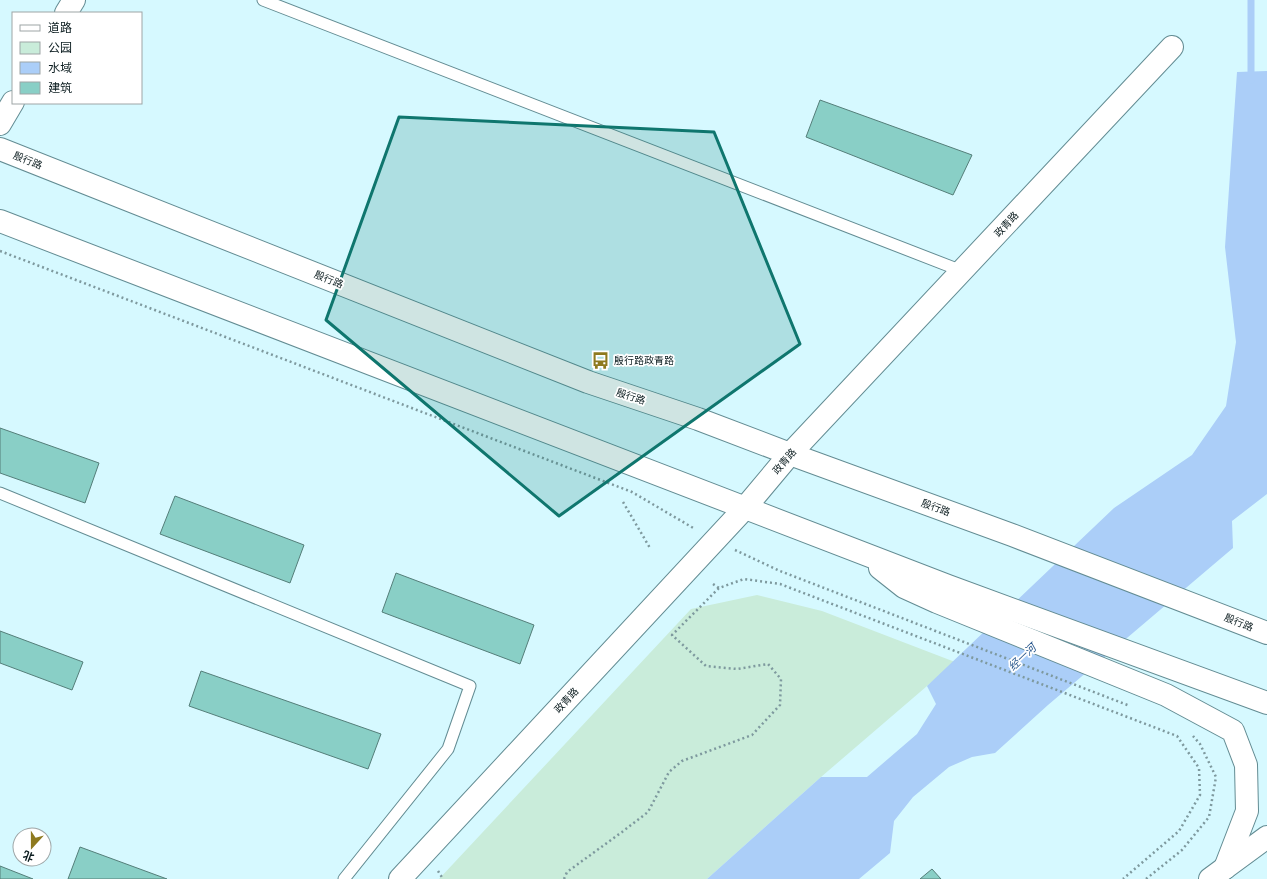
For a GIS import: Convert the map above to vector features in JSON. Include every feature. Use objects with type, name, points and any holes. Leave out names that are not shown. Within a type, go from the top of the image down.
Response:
[{"type":"main road","points":[[67,12],[74,0]]},
{"type":"main road","name":"政青路","points":[[400,879],[744,509],[790,454],[1172,47]]},
{"type":"main road","points":[[0,124],[12,104]]},
{"type":"main road","name":"殷行路","points":[[0,149],[588,382],[698,419],[1012,535],[1267,633]]},
{"type":"main road","points":[[0,221],[744,509],[860,552],[942,594],[1112,674],[1166,695],[1233,730],[1246,765],[1247,811],[1217,874]]},
{"type":"main road","points":[[942,594],[1138,656],[1267,704]]},
{"type":"main road","points":[[1217,874],[1267,836]]},
{"type":"lane","points":[[263,0],[962,271]]},
{"type":"lane","points":[[0,493],[470,686],[448,749],[344,879]]},
{"type":"path","points":[[0,251],[632,492],[714,540],[780,571],[1134,708]]},
{"type":"path","points":[[623,502],[650,548]]},
{"type":"path","points":[[564,879],[567,872],[648,812],[669,772],[682,761],[752,735],[780,705],[780,679],[768,664],[737,669],[706,666],[672,635],[719,588],[744,579],[780,584],[1177,736],[1199,768],[1200,795],[1179,831],[1123,879]]},
{"type":"path","points":[[713,584],[719,588]]},
{"type":"path","points":[[1146,879],[1182,850],[1209,817],[1216,777],[1200,744],[1190,733]]},
{"type":"highlighted area","points":[[399,117],[714,132],[800,344],[559,516],[326,320]]},
{"type":"green space","points":[[757,595],[822,611],[955,662],[821,777],[707,879],[439,879],[691,609]]},
{"type":"water","name":"经一河","points":[[1267,71],[1267,494],[1232,521],[1233,548],[1048,705],[995,753],[972,757],[949,767],[913,797],[894,821],[890,853],[859,879],[707,879],[821,777],[867,777],[917,734],[936,704],[927,686],[1114,508],[1192,455],[1226,406],[1236,342],[1225,247],[1237,72]]},
{"type":"building","points":[[820,100],[972,155],[953,195],[806,137]]},
{"type":"building","points":[[0,428],[99,463],[85,503],[0,473]]},
{"type":"building","points":[[175,496],[304,545],[290,583],[160,534]]},
{"type":"building","points":[[396,573],[534,625],[520,664],[382,612]]},
{"type":"building","points":[[0,631],[83,662],[72,690],[0,663]]},
{"type":"building","points":[[201,671],[381,734],[368,769],[189,706]]},
{"type":"building","points":[[80,847],[167,879],[68,879]]},
{"type":"building","points":[[0,866],[33,879],[0,879]]},
{"type":"building","points":[[932,869],[941,879],[920,879]]},
{"type":"waterway","points":[[1251,0],[1251,80]]},
{"type":"place","name":"殷行路政青路","points":[[601,360]]}]
